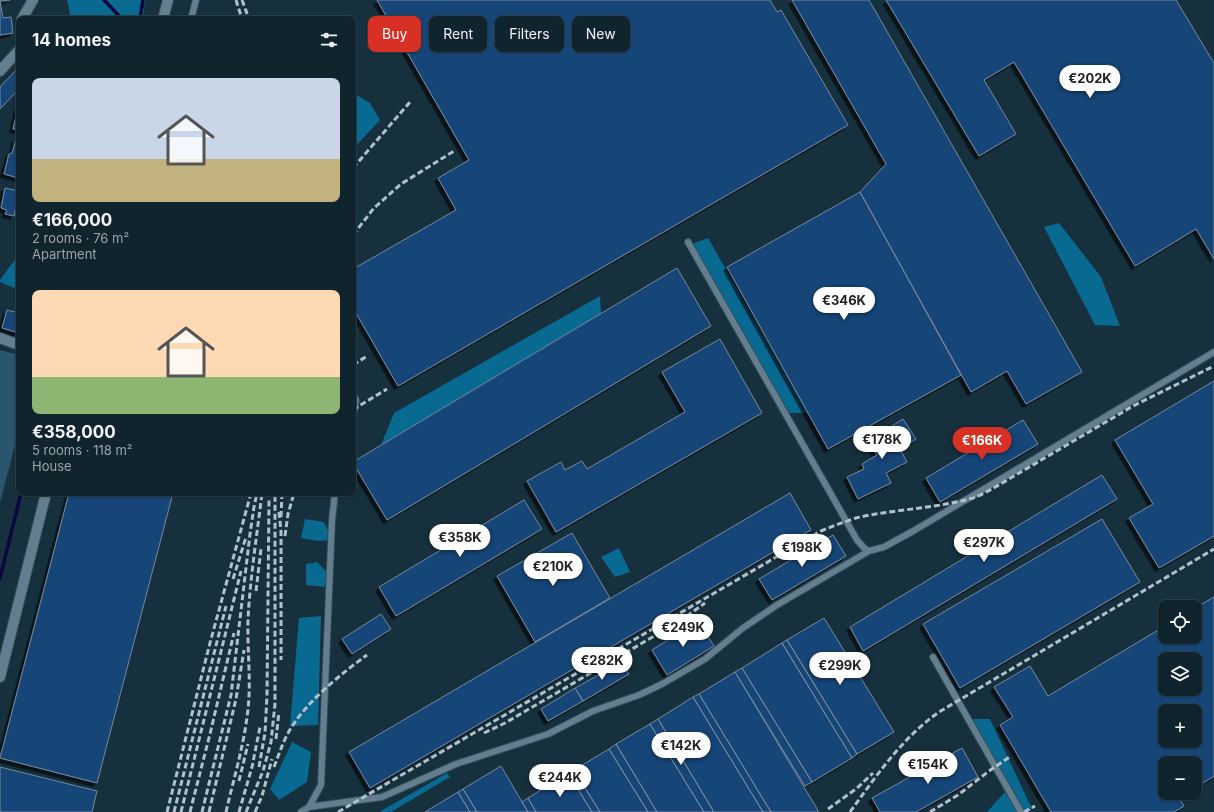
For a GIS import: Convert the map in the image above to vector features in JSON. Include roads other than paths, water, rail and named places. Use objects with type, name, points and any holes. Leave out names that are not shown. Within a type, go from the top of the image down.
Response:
[{"type":"street","points":[[24,16],[32,0]]},
{"type":"street","points":[[164,16],[168,0]]},
{"type":"street","points":[[0,71],[16,53]]},
{"type":"street","points":[[0,338],[16,344]]},
{"type":"street","points":[[0,677],[45,496]]},
{"type":"lane","points":[[192,16],[196,0]]},
{"type":"lane","points":[[688,242],[857,540],[868,551]]},
{"type":"lane","points":[[301,812],[309,807],[382,797],[456,764],[548,734],[593,711],[639,696],[705,659],[743,628],[777,605],[868,551],[884,546],[914,530],[1214,352]]},
{"type":"lane","points":[[309,807],[321,785],[332,520],[335,496]]},
{"type":"lane","points":[[933,657],[1021,812]]},
{"type":"waterway","points":[[104,0],[119,16]]},
{"type":"waterway","points":[[140,16],[143,0]]},
{"type":"waterway","points":[[0,578],[20,496]]},
{"type":"railway","points":[[236,0],[241,16]]},
{"type":"railway","points":[[242,0],[248,16]]},
{"type":"railway","points":[[356,165],[410,102]]},
{"type":"railway","points":[[356,231],[374,208],[401,184],[454,151]]},
{"type":"railway","points":[[356,363],[367,356]]},
{"type":"railway","points":[[338,812],[821,531],[856,518],[958,502],[978,496],[1133,406],[1214,366]]},
{"type":"railway","points":[[356,408],[387,389]]},
{"type":"railway","points":[[167,812],[210,643],[250,496]]},
{"type":"railway","points":[[202,812],[231,695],[250,534],[256,496]]},
{"type":"railway","points":[[226,812],[243,741],[248,705],[249,604],[262,496]]},
{"type":"railway","points":[[246,812],[263,771],[271,742],[275,704],[275,496]]},
{"type":"railway","points":[[281,517],[282,496]]},
{"type":"railway","points":[[285,536],[288,514],[293,496]]},
{"type":"railway","points":[[259,767],[265,733],[267,696],[269,500]]},
{"type":"railway","points":[[279,512],[281,531],[281,660]]},
{"type":"railway","points":[[233,579],[246,537]]},
{"type":"railway","points":[[256,591],[261,549]]},
{"type":"railway","points":[[850,812],[880,771],[902,745],[913,733],[939,712],[1214,549]]},
{"type":"railway","points":[[181,812],[241,571]]},
{"type":"railway","points":[[484,733],[505,723],[680,621],[705,603]]},
{"type":"railway","points":[[174,812],[226,606]]},
{"type":"railway","points":[[190,812],[234,633]]},
{"type":"railway","points":[[209,812],[236,699],[244,650]]},
{"type":"railway","points":[[274,767],[282,745],[300,715],[327,687],[367,655]]},
{"type":"railway","points":[[276,739],[279,712]]},
{"type":"railway","points":[[239,812],[252,767],[260,727]]},
{"type":"railway","points":[[239,781],[248,744]]},
{"type":"railway","points":[[930,812],[958,795],[1011,756]]},
{"type":"railway","points":[[255,812],[262,796],[272,759]]},
{"type":"railway","points":[[828,809],[856,789],[873,773]]},
{"type":"railway","points":[[1024,812],[1035,806]]}]
